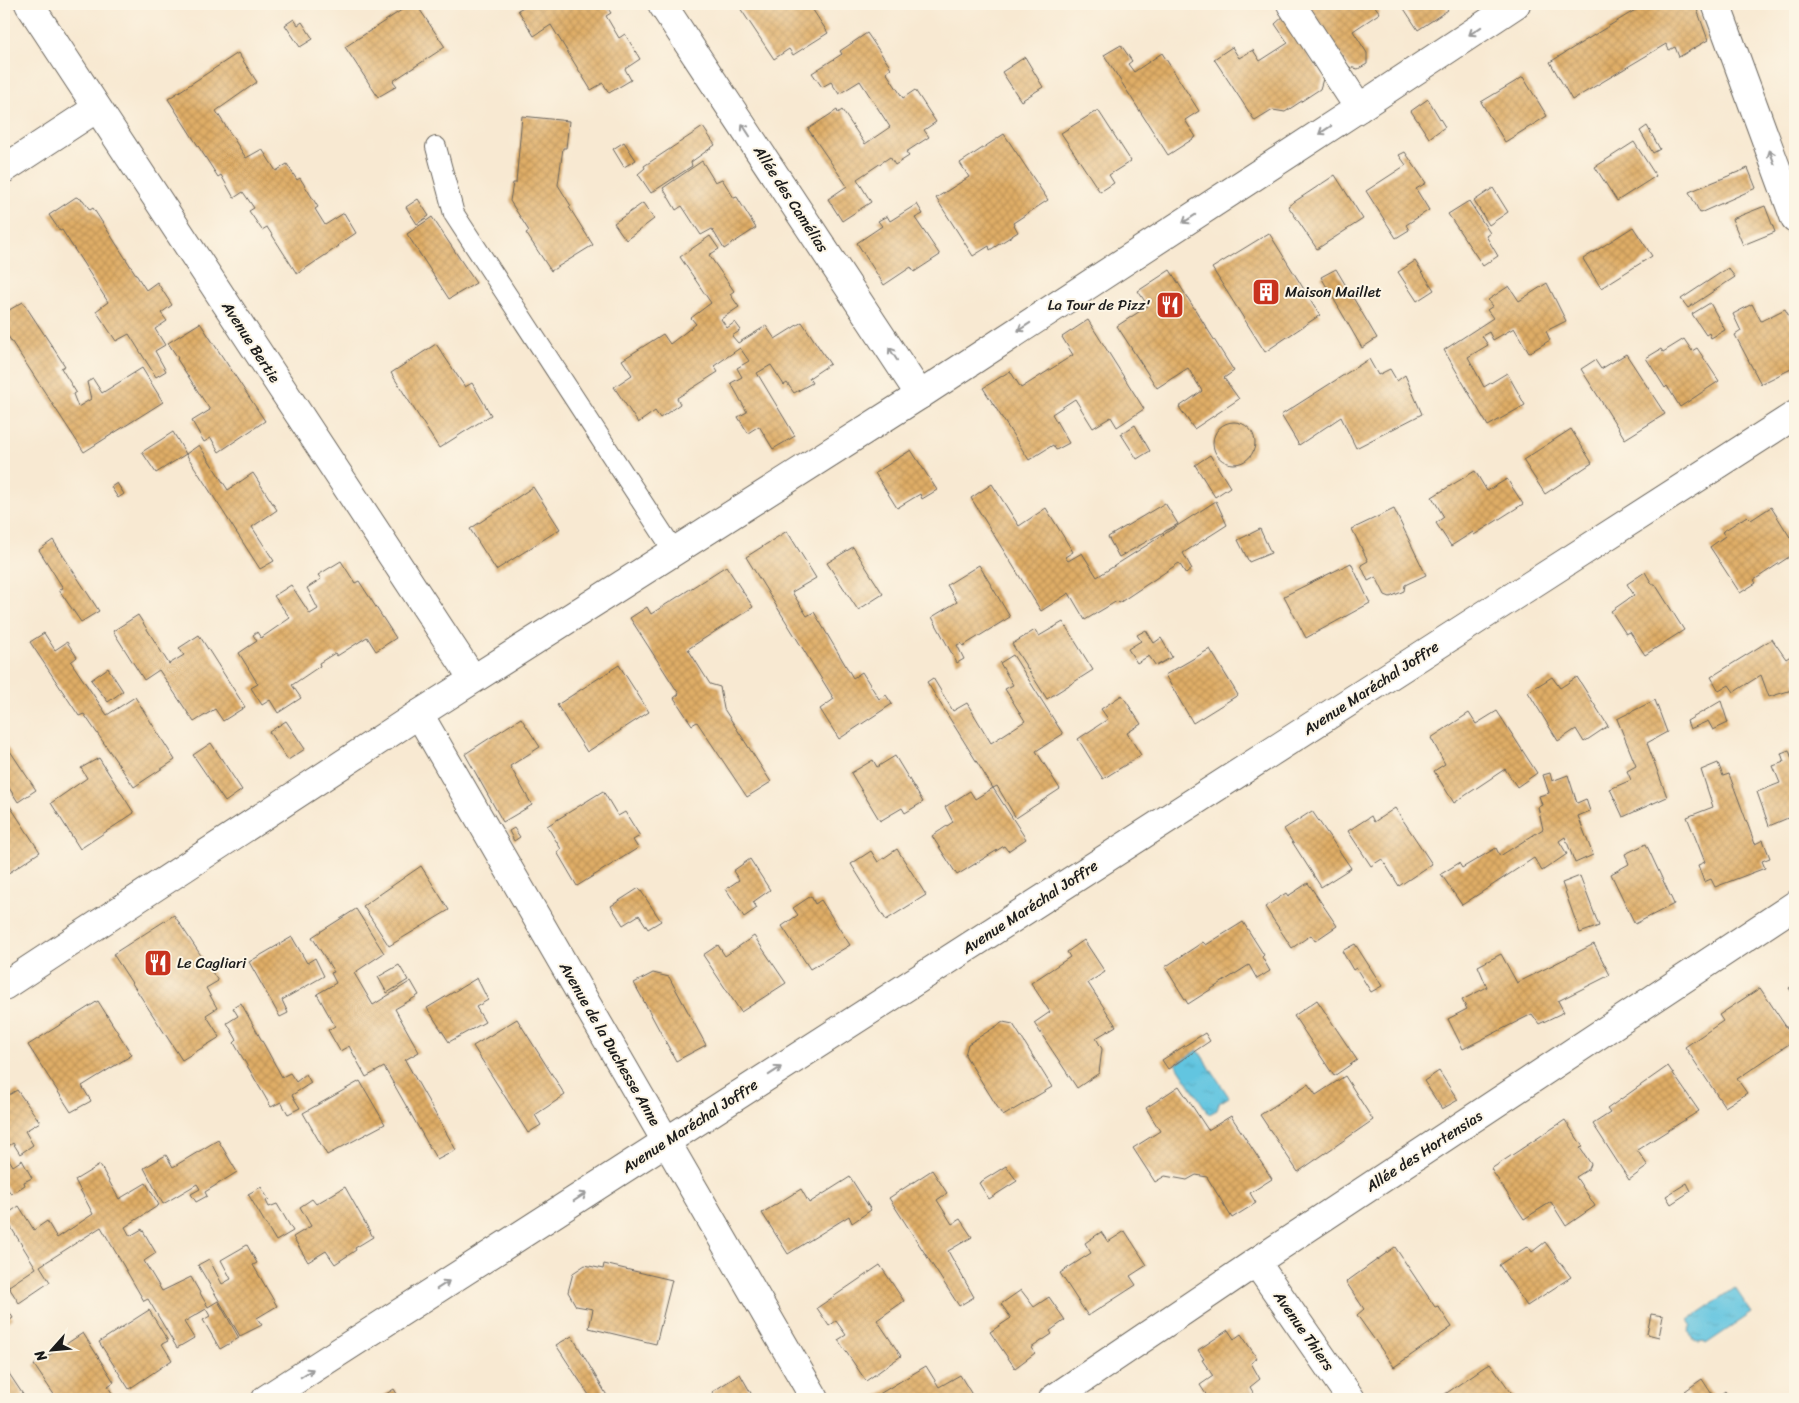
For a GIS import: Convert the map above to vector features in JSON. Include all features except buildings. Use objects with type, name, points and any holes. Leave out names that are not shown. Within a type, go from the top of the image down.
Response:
[{"type":"street","name":"Avenue Bertie","points":[[28,4],[473,679]]},
{"type":"street","name":"Allée des Camélias","points":[[662,4],[920,394]]},
{"type":"street","points":[[1291,4],[1359,108]]},
{"type":"street","points":[[4,986],[473,679],[920,394],[1516,4]]},
{"type":"street","points":[[1716,4],[1795,219]]},
{"type":"street","points":[[4,169],[97,108]]},
{"type":"street","name":"Avenue Maréchal Joffre","points":[[266,1399],[1795,415]]},
{"type":"street","name":"Avenue de la Duchesse Anne","points":[[419,714],[815,1399]]},
{"type":"street","name":"Allée des Hortensias","points":[[1053,1399],[1256,1262],[1795,905]]},
{"type":"street","name":"Avenue Thiers","points":[[1256,1262],[1352,1399]]},
{"type":"lane","points":[[436,147],[454,214],[674,551]]},
{"type":"water","points":[[1198,1050],[1229,1097],[1219,1103],[1217,1110],[1209,1114],[1176,1064]]},
{"type":"water","points":[[1735,1288],[1752,1313],[1706,1344],[1704,1341],[1699,1342],[1692,1339],[1689,1331],[1692,1325],[1689,1320]]},
{"type":"place","name":"Maison Maillet","points":[[1266,292]]},
{"type":"place","name":"La Tour de Pizz'","points":[[1170,305]]},
{"type":"place","name":"Le Cagliari","points":[[158,963]]}]
